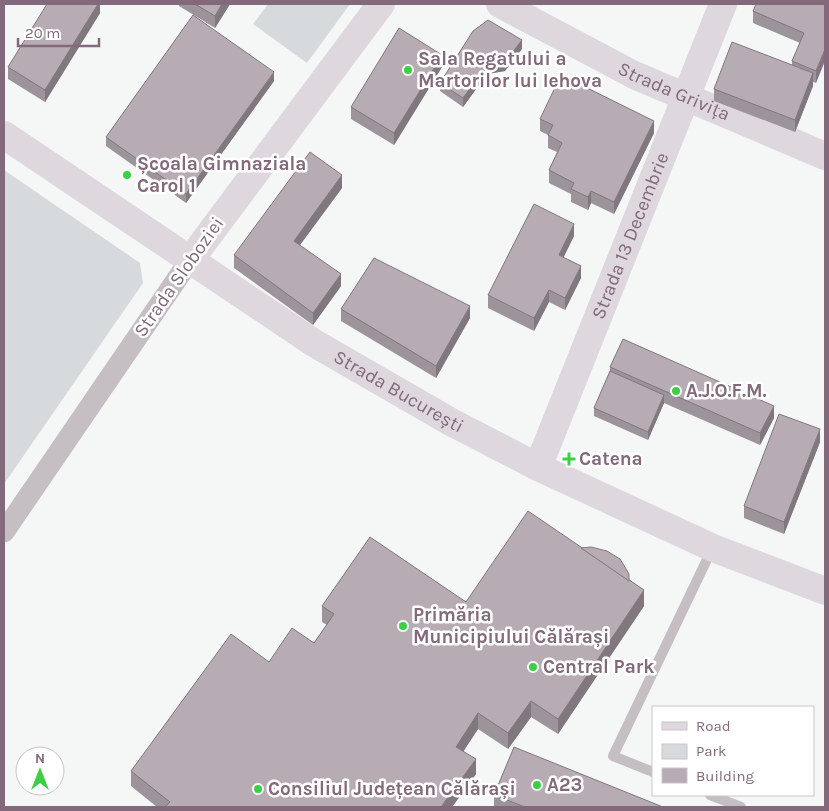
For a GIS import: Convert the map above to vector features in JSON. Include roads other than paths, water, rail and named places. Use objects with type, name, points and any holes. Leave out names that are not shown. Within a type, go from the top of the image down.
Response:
[{"type":"main road","name":"Strada Sloboziei","points":[[190,260],[381,4]]},
{"type":"main road","name":"Strada Grivița","points":[[500,4],[634,75],[825,156]]},
{"type":"main road","name":"Strada 13 Decembrie","points":[[538,467],[723,4]]},
{"type":"main road","name":"Strada București","points":[[4,135],[314,343],[451,422],[538,467],[713,548],[825,591]]},
{"type":"street","name":"Strada Sloboziei","points":[[4,532],[190,260]]},
{"type":"lane","points":[[652,772],[613,756],[713,548]]},
{"type":"lane","points":[[713,796],[741,807]]},
{"type":"place","name":"Sala Regatului a Martorilor lui Iehova","points":[[408,70]]},
{"type":"place","name":"Școala Gimnaziala Carol 1","points":[[127,175]]},
{"type":"place","name":"A.J.O.F.M.","points":[[676,391]]},
{"type":"place","name":"Catena","points":[[569,459]]},
{"type":"place","name":"Primăria Municipiului Călărași","points":[[403,626]]},
{"type":"place","name":"Central Park","points":[[533,667]]},
{"type":"place","name":"A23","points":[[537,785]]},
{"type":"place","name":"Consiliul Județean Călărași","points":[[258,789]]}]
